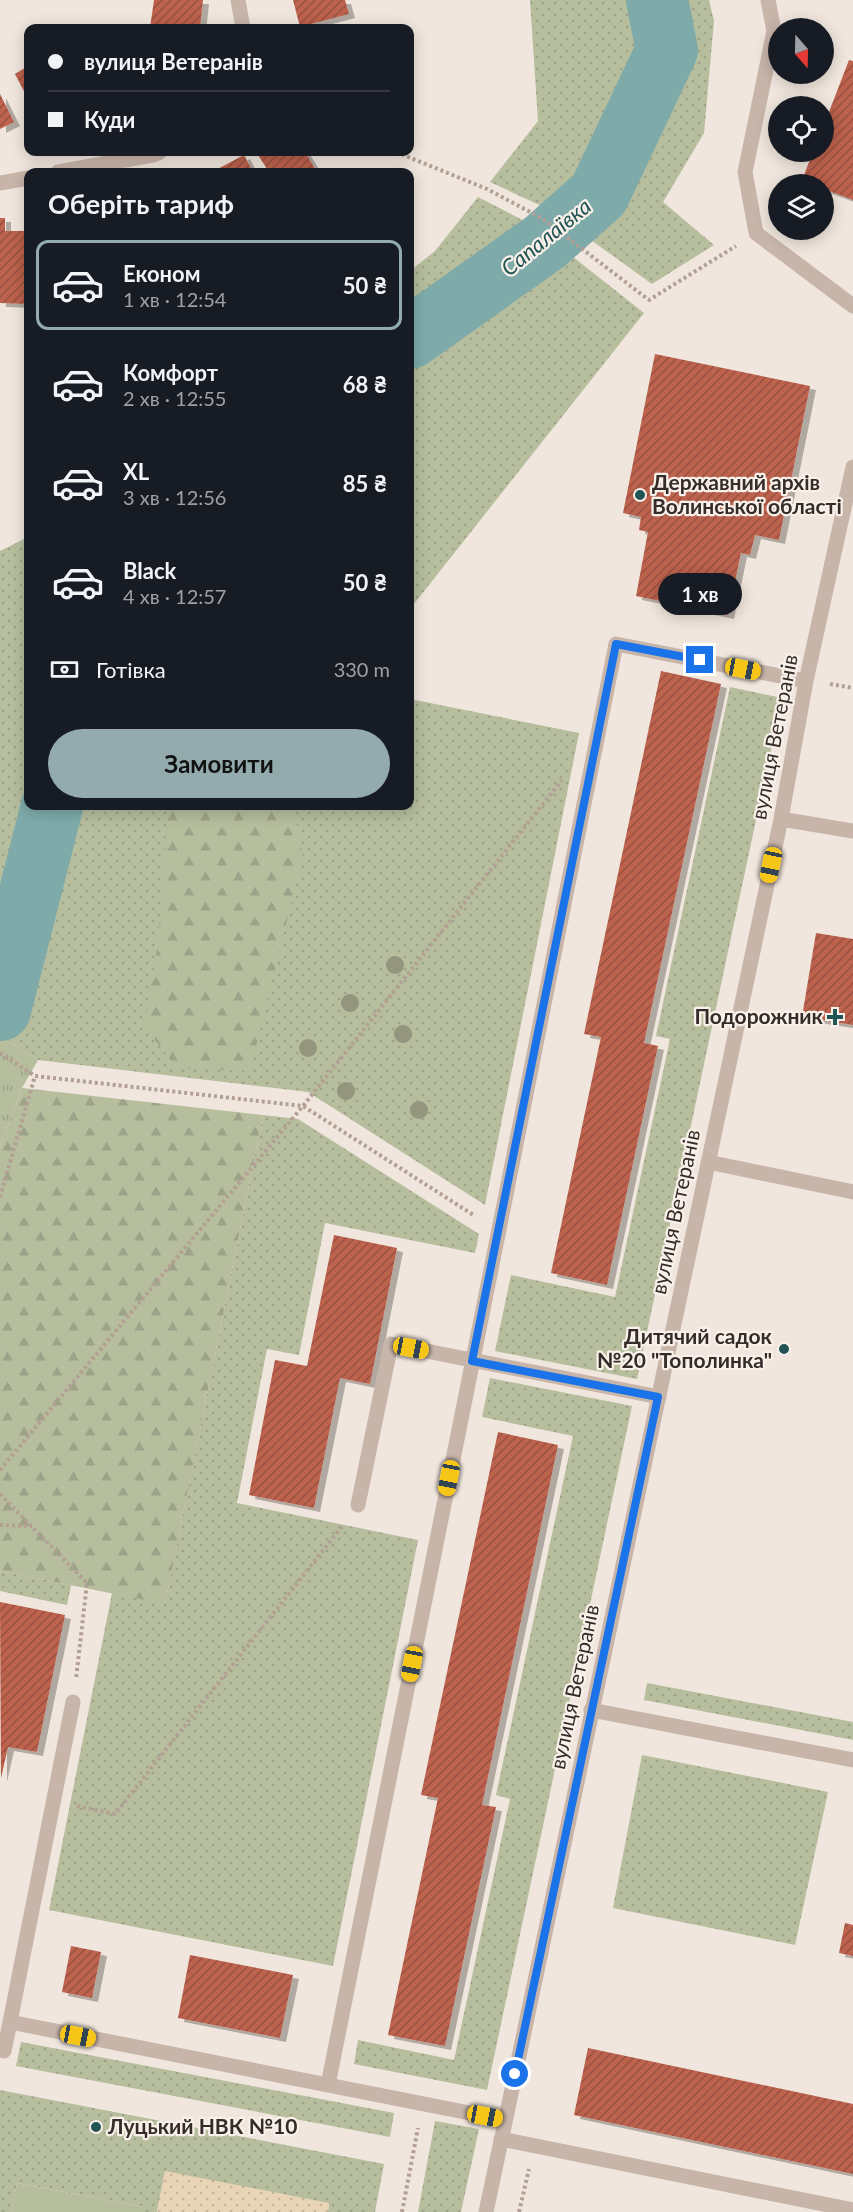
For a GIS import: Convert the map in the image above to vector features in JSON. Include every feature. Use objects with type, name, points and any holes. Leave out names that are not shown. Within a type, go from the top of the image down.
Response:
[{"type":"street","points":[[238,0],[242,24]]},
{"type":"street","points":[[768,0],[774,31],[745,172],[756,233],[853,306]]},
{"type":"street","points":[[80,168],[147,156]]},
{"type":"street","points":[[0,183],[24,179]]},
{"type":"street","name":"вулиця Ветеранів","points":[[486,2212],[781,819],[806,681],[853,467]]},
{"type":"street","points":[[328,2085],[616,644],[806,681]]},
{"type":"street","points":[[781,819],[853,831]]},
{"type":"street","points":[[708,1162],[853,1192]]},
{"type":"street","points":[[358,1505],[391,1344],[658,1397]]},
{"type":"street","points":[[0,2050],[4,2051],[73,1702]]},
{"type":"street","points":[[591,1710],[853,1760]]},
{"type":"street","points":[[10,2022],[505,2120]]},
{"type":"street","points":[[501,2139],[853,2210]]},
{"type":"path","points":[[406,156],[487,189],[543,219],[649,300],[756,233]]},
{"type":"path","points":[[0,1470],[303,1106],[568,773]]},
{"type":"path","points":[[0,1053],[35,1076],[303,1106],[498,1231]]},
{"type":"path","points":[[0,1197],[35,1076]]},
{"type":"path","points":[[0,1494],[87,1583],[73,1702]]},
{"type":"path","points":[[54,1801],[115,1814],[358,1505]]},
{"type":"path","points":[[0,1525],[32,1526]]},
{"type":"path","points":[[402,2212],[423,2104]]},
{"type":"path","points":[[519,2212],[534,2146]]},
{"type":"green space","points":[[530,0],[709,0],[714,21],[704,133],[663,202],[714,245],[652,284],[548,209],[490,182],[538,121]]},
{"type":"green space","points":[[478,197],[534,226],[644,313],[414,604],[414,268],[435,251]]},
{"type":"green space","points":[[24,539],[24,810],[414,810],[414,700],[579,733],[485,1205],[308,1092],[38,1060],[0,1035],[0,551]]},
{"type":"green space","points":[[730,687],[782,698],[637,1379],[495,1351],[511,1275],[615,1297],[670,1039],[656,1036]]},
{"type":"green space","points":[[168,810],[296,810],[297,831],[303,855],[250,1071],[177,1068],[144,1026],[158,943]]},
{"type":"green space","points":[[0,1035],[38,1060],[22,1088],[0,1147]]},
{"type":"green space","points":[[22,1088],[263,1115],[165,1604],[0,1571],[0,1147]]},
{"type":"green space","points":[[263,1115],[298,1119],[479,1234],[475,1253],[325,1223],[299,1355],[267,1349],[237,1503],[418,1540],[333,1966],[49,1910],[112,1593],[165,1603]]},
{"type":"green space","points":[[490,1378],[632,1406],[487,2090],[354,2064],[358,2040],[454,2060],[510,1799],[496,1795],[573,1436],[482,1417]]},
{"type":"green space","points":[[0,1571],[71,1585],[67,1605],[0,1591]]},
{"type":"green space","points":[[647,1683],[853,1722],[853,1740],[644,1700]]},
{"type":"green space","points":[[642,1755],[828,1792],[795,1945],[613,1908]]},
{"type":"green space","points":[[21,2042],[394,2113],[390,2137],[16,2066]]},
{"type":"green space","name":"Луцький НВК №10","points":[[0,2090],[384,2164],[375,2212],[328,2212],[329,2204],[165,2172],[157,2212],[144,2212],[144,2207],[17,2183],[11,2212],[0,2212]]},
{"type":"green space","points":[[435,2121],[479,2129],[461,2212],[418,2212]]},
{"type":"green space","points":[[17,2183],[144,2207],[144,2212],[11,2212]]},
{"type":"sand","points":[[165,2171],[329,2203],[328,2212],[157,2212]]},
{"type":"building","points":[[154,0],[203,0],[200,24],[151,24]]},
{"type":"building","points":[[293,0],[345,0],[349,14],[311,24],[299,24]]},
{"type":"building","points":[[849,60],[853,61],[853,200],[834,193],[834,174],[804,174],[809,162],[834,162],[834,99]]},
{"type":"building","points":[[24,68],[24,91],[15,74]]},
{"type":"building","points":[[0,94],[14,122],[0,129]]},
{"type":"building","points":[[245,156],[251,168],[220,168]]},
{"type":"building","points":[[259,156],[307,156],[315,168],[266,168]]},
{"type":"building","points":[[0,218],[5,218],[5,231],[24,231],[24,304],[0,303]]},
{"type":"building","points":[[655,354],[810,386],[779,540],[755,535],[750,555],[741,553],[728,615],[636,596],[648,532],[639,530],[641,517],[623,513]]},
{"type":"building","points":[[661,671],[721,684],[644,1043],[658,1046],[607,1285],[551,1273],[601,1037],[584,1034]]},
{"type":"building","points":[[816,933],[853,939],[853,1025],[802,1017]]},
{"type":"building","points":[[334,1235],[397,1248],[370,1384],[340,1378],[314,1508],[249,1495],[275,1360],[307,1366]]},
{"type":"building","points":[[498,1432],[558,1445],[482,1805],[496,1807],[445,2046],[388,2035],[438,1798],[421,1795]]},
{"type":"building","points":[[0,1602],[65,1615],[37,1752],[8,1747],[1,1778]]},
{"type":"building","points":[[845,1923],[853,1925],[853,1956],[839,1953]]},
{"type":"building","points":[[71,1946],[101,1952],[92,1998],[62,1992]]},
{"type":"building","points":[[190,1955],[293,1975],[280,2038],[178,2018]]},
{"type":"building","points":[[588,2048],[853,2104],[853,2174],[574,2115]]},
{"type":"waterway","name":"Сапалаївка","points":[[414,335],[545,242],[599,194],[667,50],[657,0]]},
{"type":"waterway","name":"Сапалаївка","points":[[0,1010],[51,810]]},
{"type":"place","name":"Державний архів Волинської області","points":[[640,495]]},
{"type":"place","name":"Подорожник","points":[[835,1017]]},
{"type":"place","name":"Дитячий садок №20 \"Тополинка\"","points":[[784,1349]]},
{"type":"place","name":"Луцький НВК №10","points":[[96,2127]]},
{"type":"route","points":[[515,2074],[658,1397],[472,1361],[616,644],[700,660]]}]
